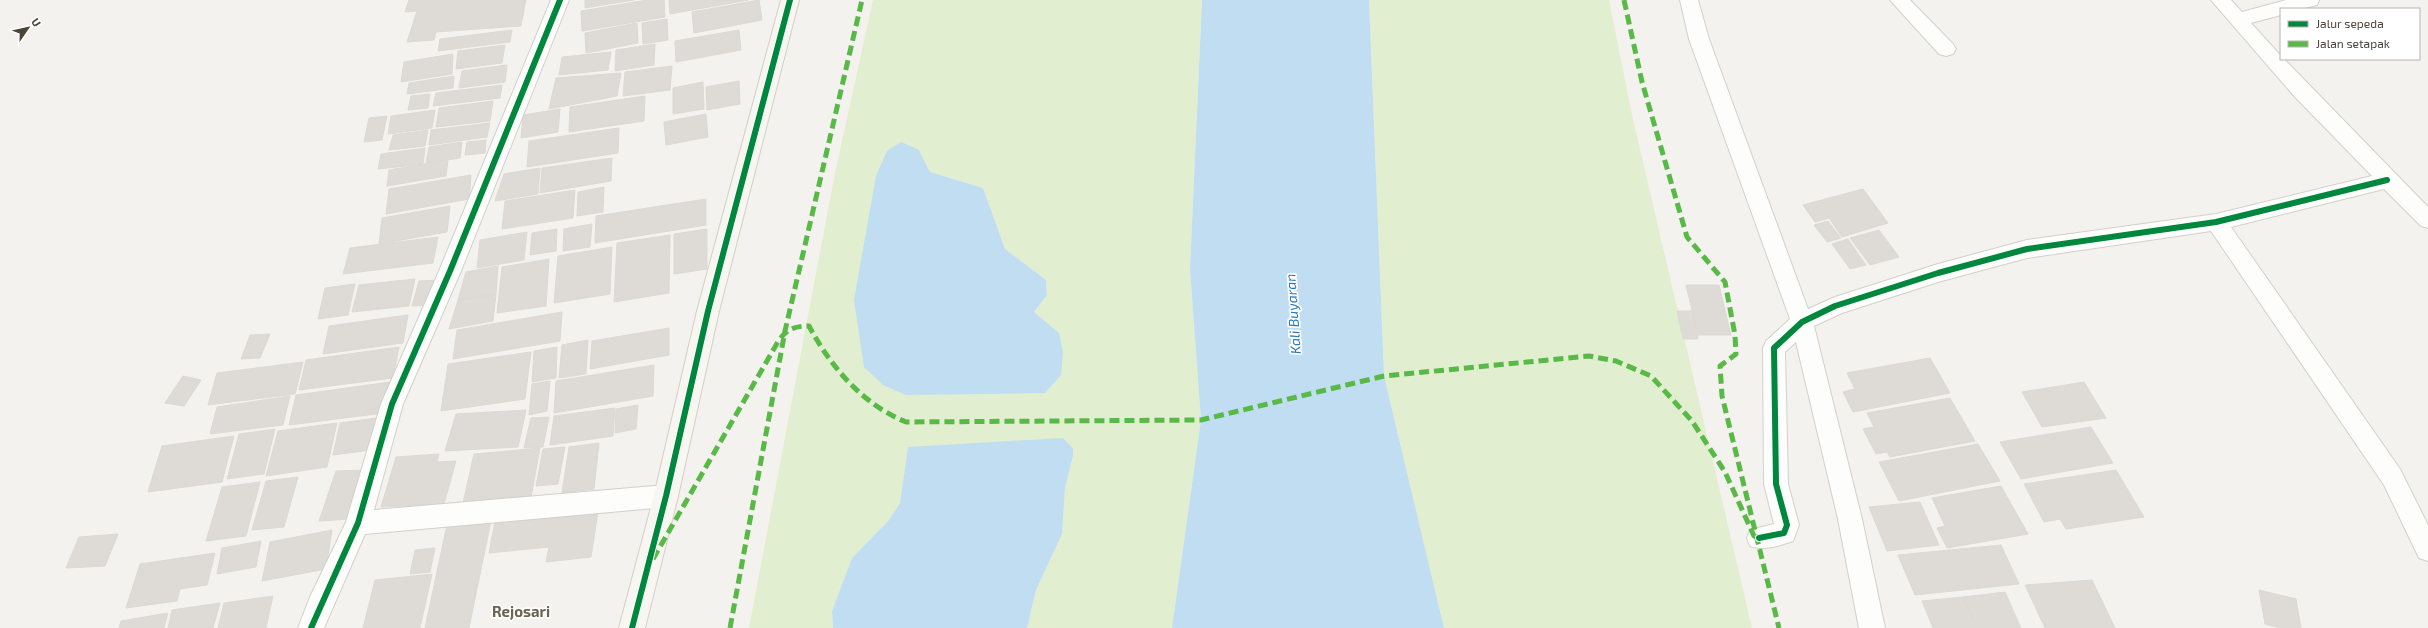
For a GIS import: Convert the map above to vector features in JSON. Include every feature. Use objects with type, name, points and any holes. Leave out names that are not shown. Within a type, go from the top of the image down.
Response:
[{"type":"street","points":[[311,628],[319,606],[358,523],[392,404],[450,272],[560,0]]},
{"type":"street","points":[[632,628],[666,496],[708,311],[790,0]]},
{"type":"street","points":[[1689,0],[1699,39],[1802,322],[1850,519],[1872,628]]},
{"type":"street","points":[[1899,0],[1946,49]]},
{"type":"street","points":[[2220,0],[2302,92],[2428,220]]},
{"type":"street","points":[[2281,8],[2310,0]]},
{"type":"street","points":[[2238,20],[2280,8]]},
{"type":"street","points":[[1759,538],[1784,533],[1787,525],[1776,484],[1774,348],[1802,322],[1835,306],[1870,294],[1938,273],[2027,249],[2106,236],[2216,222],[2387,180]]},
{"type":"street","points":[[2216,222],[2392,477],[2428,550]]},
{"type":"street","points":[[358,523],[666,496]]},
{"type":"green space","points":[[873,0],[1202,0],[1190,269],[1201,420],[1172,628],[1027,628],[1036,590],[1062,534],[1065,488],[1073,456],[908,447],[900,503],[889,520],[852,558],[832,611],[833,628],[749,628],[835,173]],"holes":[[[919,150],[930,172],[983,188],[1005,249],[1046,280],[1047,295],[1034,312],[1059,333],[854,300]]]},
{"type":"green space","points":[[1369,0],[1609,0],[1632,115],[1752,628],[1444,628],[1384,376]]},
{"type":"water","name":"Kali Buyaran","points":[[1202,0],[1369,0],[1384,376],[1444,628],[1172,628],[1201,420],[1190,269]]},
{"type":"water","points":[[901,142],[919,150],[930,172],[983,188],[1005,249],[1046,280],[1047,295],[1034,312],[1059,333],[1063,352],[1061,375],[1045,393],[906,395],[883,385],[864,367],[854,300],[876,176],[887,151]]},
{"type":"water","points":[[1063,438],[1073,448],[1073,456],[1065,488],[1062,534],[1036,590],[1027,628],[833,628],[832,611],[852,558],[889,520],[900,503],[908,447]]},
{"type":"building","points":[[409,0],[526,0],[521,26],[436,32],[434,40],[407,42],[417,11],[405,12]]},
{"type":"building","points":[[585,0],[634,0],[585,8]]},
{"type":"building","points":[[647,0],[664,0],[665,17],[582,31],[581,11]]},
{"type":"building","points":[[669,0],[748,0],[670,14]]},
{"type":"building","points":[[759,0],[762,20],[694,33],[692,12]]},
{"type":"building","points":[[667,19],[668,40],[643,44],[642,23]]},
{"type":"building","points":[[637,23],[638,43],[586,53],[585,33]]},
{"type":"building","points":[[512,30],[510,42],[438,51],[440,39]]},
{"type":"building","points":[[739,30],[741,50],[676,62],[675,41]]},
{"type":"building","points":[[655,44],[654,65],[615,71],[616,50]]},
{"type":"building","points":[[505,45],[502,63],[456,69],[458,51]]},
{"type":"building","points":[[611,52],[608,70],[559,75],[562,57]]},
{"type":"building","points":[[453,54],[452,74],[401,82],[404,62]]},
{"type":"building","points":[[507,65],[505,82],[459,88],[462,71]]},
{"type":"building","points":[[672,66],[670,90],[623,96],[625,72]]},
{"type":"building","points":[[621,73],[617,96],[549,109],[556,78]]},
{"type":"building","points":[[454,76],[453,88],[407,94],[409,83]]},
{"type":"building","points":[[739,81],[740,104],[707,110],[706,87]]},
{"type":"building","points":[[703,82],[704,109],[673,114],[673,88]]},
{"type":"building","points":[[502,85],[500,98],[433,106],[436,93]]},
{"type":"building","points":[[430,94],[428,108],[408,110],[411,96]]},
{"type":"building","points":[[645,96],[644,121],[569,132],[570,107]]},
{"type":"building","points":[[493,101],[490,121],[436,127],[439,108]]},
{"type":"building","points":[[560,109],[558,132],[521,138],[523,115]]},
{"type":"building","points":[[435,110],[432,128],[388,134],[391,116]]},
{"type":"building","points":[[706,114],[708,137],[666,145],[664,122]]},
{"type":"building","points":[[387,116],[382,140],[364,142],[369,118]]},
{"type":"building","points":[[490,123],[487,137],[429,145],[431,130]]},
{"type":"building","points":[[619,128],[618,153],[527,167],[529,141]]},
{"type":"building","points":[[428,130],[425,146],[389,150],[393,135]]},
{"type":"building","points":[[486,140],[485,153],[465,155],[467,142]]},
{"type":"building","points":[[462,142],[460,158],[426,163],[429,147]]},
{"type":"building","points":[[425,148],[423,164],[378,169],[381,154]]},
{"type":"building","points":[[612,158],[611,181],[540,193],[542,168]]},
{"type":"building","points":[[448,160],[446,176],[387,186],[389,170]]},
{"type":"building","points":[[540,168],[538,194],[495,201],[504,174]]},
{"type":"building","points":[[471,175],[469,199],[386,214],[389,189]]},
{"type":"building","points":[[604,187],[603,212],[577,216],[578,192]]},
{"type":"building","points":[[1863,189],[1888,223],[1842,237],[1829,218],[1815,222],[1803,205]]},
{"type":"building","points":[[575,190],[573,218],[502,229],[505,201]]},
{"type":"building","points":[[706,199],[706,225],[595,243],[596,216]]},
{"type":"building","points":[[450,206],[447,232],[379,244],[382,218]]},
{"type":"building","points":[[1828,221],[1841,238],[1827,242],[1814,225]]},
{"type":"building","points":[[592,224],[590,247],[563,251],[564,229]]},
{"type":"building","points":[[557,229],[556,251],[530,255],[532,233]]},
{"type":"building","points":[[707,229],[707,269],[674,274],[674,234]]},
{"type":"building","points":[[1879,230],[1899,257],[1870,265],[1850,238]]},
{"type":"building","points":[[527,232],[524,260],[477,268],[480,240]]},
{"type":"building","points":[[670,235],[669,293],[614,302],[617,243]]},
{"type":"building","points":[[438,237],[433,263],[343,274],[350,248]]},
{"type":"building","points":[[1848,239],[1866,265],[1850,269],[1832,244]]},
{"type":"building","points":[[612,247],[610,294],[554,303],[558,256]]},
{"type":"building","points":[[549,259],[546,306],[497,313],[502,267]]},
{"type":"building","points":[[498,266],[496,294],[458,300],[466,272]]},
{"type":"building","points":[[415,279],[409,306],[352,312],[359,285]]},
{"type":"building","points":[[440,280],[432,305],[412,306],[419,281]]},
{"type":"building","points":[[355,284],[348,315],[318,319],[325,288]]},
{"type":"building","points":[[1686,285],[1719,285],[1731,335],[1698,335]]},
{"type":"building","points":[[496,294],[493,321],[449,329],[458,300]]},
{"type":"building","points":[[1677,311],[1692,311],[1698,339],[1683,339]]},
{"type":"building","points":[[562,312],[560,341],[453,359],[457,330]]},
{"type":"building","points":[[408,315],[403,343],[323,354],[329,326]]},
{"type":"building","points":[[669,328],[669,355],[590,369],[592,341]]},
{"type":"building","points":[[270,334],[260,358],[241,359],[250,335]]},
{"type":"building","points":[[588,340],[586,374],[559,378],[562,345]]},
{"type":"building","points":[[399,347],[393,378],[299,390],[306,360]]},
{"type":"building","points":[[557,347],[556,378],[532,382],[534,351]]},
{"type":"building","points":[[531,352],[525,399],[441,411],[448,364]]},
{"type":"building","points":[[1930,358],[1950,393],[1853,412],[1843,392],[1855,389],[1847,373]]},
{"type":"building","points":[[303,362],[295,394],[208,405],[217,373]]},
{"type":"building","points":[[654,365],[653,396],[554,413],[556,381]]},
{"type":"building","points":[[183,376],[201,380],[184,406],[165,403]]},
{"type":"building","points":[[550,381],[547,411],[529,415],[532,384]]},
{"type":"building","points":[[390,382],[384,413],[289,425],[296,395]]},
{"type":"building","points":[[2084,382],[2106,418],[2042,427],[2022,392]]},
{"type":"building","points":[[290,396],[283,425],[210,434],[217,407]]},
{"type":"building","points":[[1950,398],[1975,441],[1890,457],[1887,452],[1876,454],[1863,429],[1874,427],[1867,413]]},
{"type":"building","points":[[638,405],[636,429],[615,433],[616,409]]},
{"type":"building","points":[[615,408],[613,436],[550,445],[554,416]]},
{"type":"building","points":[[526,410],[518,447],[445,451],[456,414]]},
{"type":"building","points":[[384,417],[378,449],[333,455],[340,423]]},
{"type":"building","points":[[549,417],[543,447],[524,448],[531,418]]},
{"type":"building","points":[[337,423],[327,467],[266,476],[278,431]]},
{"type":"building","points":[[2091,427],[2113,463],[2021,479],[2000,442]]},
{"type":"building","points":[[275,429],[264,474],[227,479],[239,434]]},
{"type":"building","points":[[234,436],[222,482],[148,492],[162,446]]},
{"type":"building","points":[[599,443],[594,489],[562,493],[569,447]]},
{"type":"building","points":[[1978,444],[2000,481],[1899,501],[1879,462]]},
{"type":"building","points":[[565,447],[558,484],[536,486],[543,449]]},
{"type":"building","points":[[540,448],[531,497],[463,503],[474,454]]},
{"type":"building","points":[[439,454],[437,462],[456,461],[444,504],[381,507],[396,457]]},
{"type":"building","points":[[369,470],[352,519],[319,521],[336,471]]},
{"type":"building","points":[[2116,470],[2144,517],[2066,529],[2060,519],[2044,522],[2024,484]]},
{"type":"building","points":[[298,477],[284,527],[252,530],[266,481]]},
{"type":"building","points":[[260,482],[246,536],[206,541],[222,487]]},
{"type":"building","points":[[2001,486],[2028,534],[1947,548],[1937,528],[1945,526],[1932,498]]},
{"type":"building","points":[[1920,502],[1939,545],[1887,551],[1869,507]]},
{"type":"building","points":[[599,506],[591,557],[546,562],[549,547],[489,553],[496,516]]},
{"type":"building","points":[[492,516],[469,628],[425,628],[448,520]]},
{"type":"building","points":[[332,530],[326,569],[262,581],[270,542]]},
{"type":"building","points":[[118,534],[105,566],[66,568],[79,537]]},
{"type":"building","points":[[261,541],[256,567],[217,574],[222,548]]},
{"type":"building","points":[[2001,545],[2019,584],[1915,595],[1898,555]]},
{"type":"building","points":[[435,548],[430,572],[410,574],[415,550]]},
{"type":"building","points":[[215,553],[207,585],[180,589],[177,601],[126,608],[140,564]]},
{"type":"building","points":[[432,574],[420,628],[363,628],[375,580]]},
{"type":"building","points":[[2092,580],[2115,628],[2045,628],[2025,585]]},
{"type":"building","points":[[2259,590],[2296,599],[2301,628],[2280,628],[2265,624]]},
{"type":"building","points":[[2005,592],[2021,628],[1977,628],[1963,597]]},
{"type":"building","points":[[273,596],[266,628],[218,628],[224,603]]},
{"type":"building","points":[[1963,597],[1977,628],[1933,628],[1922,601]]},
{"type":"building","points":[[220,603],[213,628],[168,628],[172,610]]},
{"type":"building","points":[[168,613],[164,628],[119,628],[121,621]]},
{"type":"marked path","points":[[730,628],[785,331],[862,0]]},
{"type":"marked path","points":[[1624,0],[1642,82],[1687,237],[1725,282],[1735,335],[1736,354],[1720,366],[1722,396],[1779,628]]},
{"type":"marked path","points":[[653,559],[779,340],[791,328],[804,326],[809,326],[824,354],[857,390],[884,413],[906,422],[1201,420],[1384,376],[1589,356],[1616,361],[1651,376],[1692,421],[1725,472],[1754,536],[1759,538]]},
{"type":"cycle path","points":[[311,628],[319,606],[358,523],[392,404],[450,271],[560,0]]},
{"type":"cycle path","points":[[632,628],[666,496],[708,311],[790,0]]},
{"type":"cycle path","points":[[1759,538],[1784,533],[1787,525],[1776,484],[1774,348],[1802,322],[1835,306],[1938,273],[2027,249],[2106,236],[2216,222],[2387,180]]},
{"type":"district","name":"Rejosari","points":[[521,612]]}]
